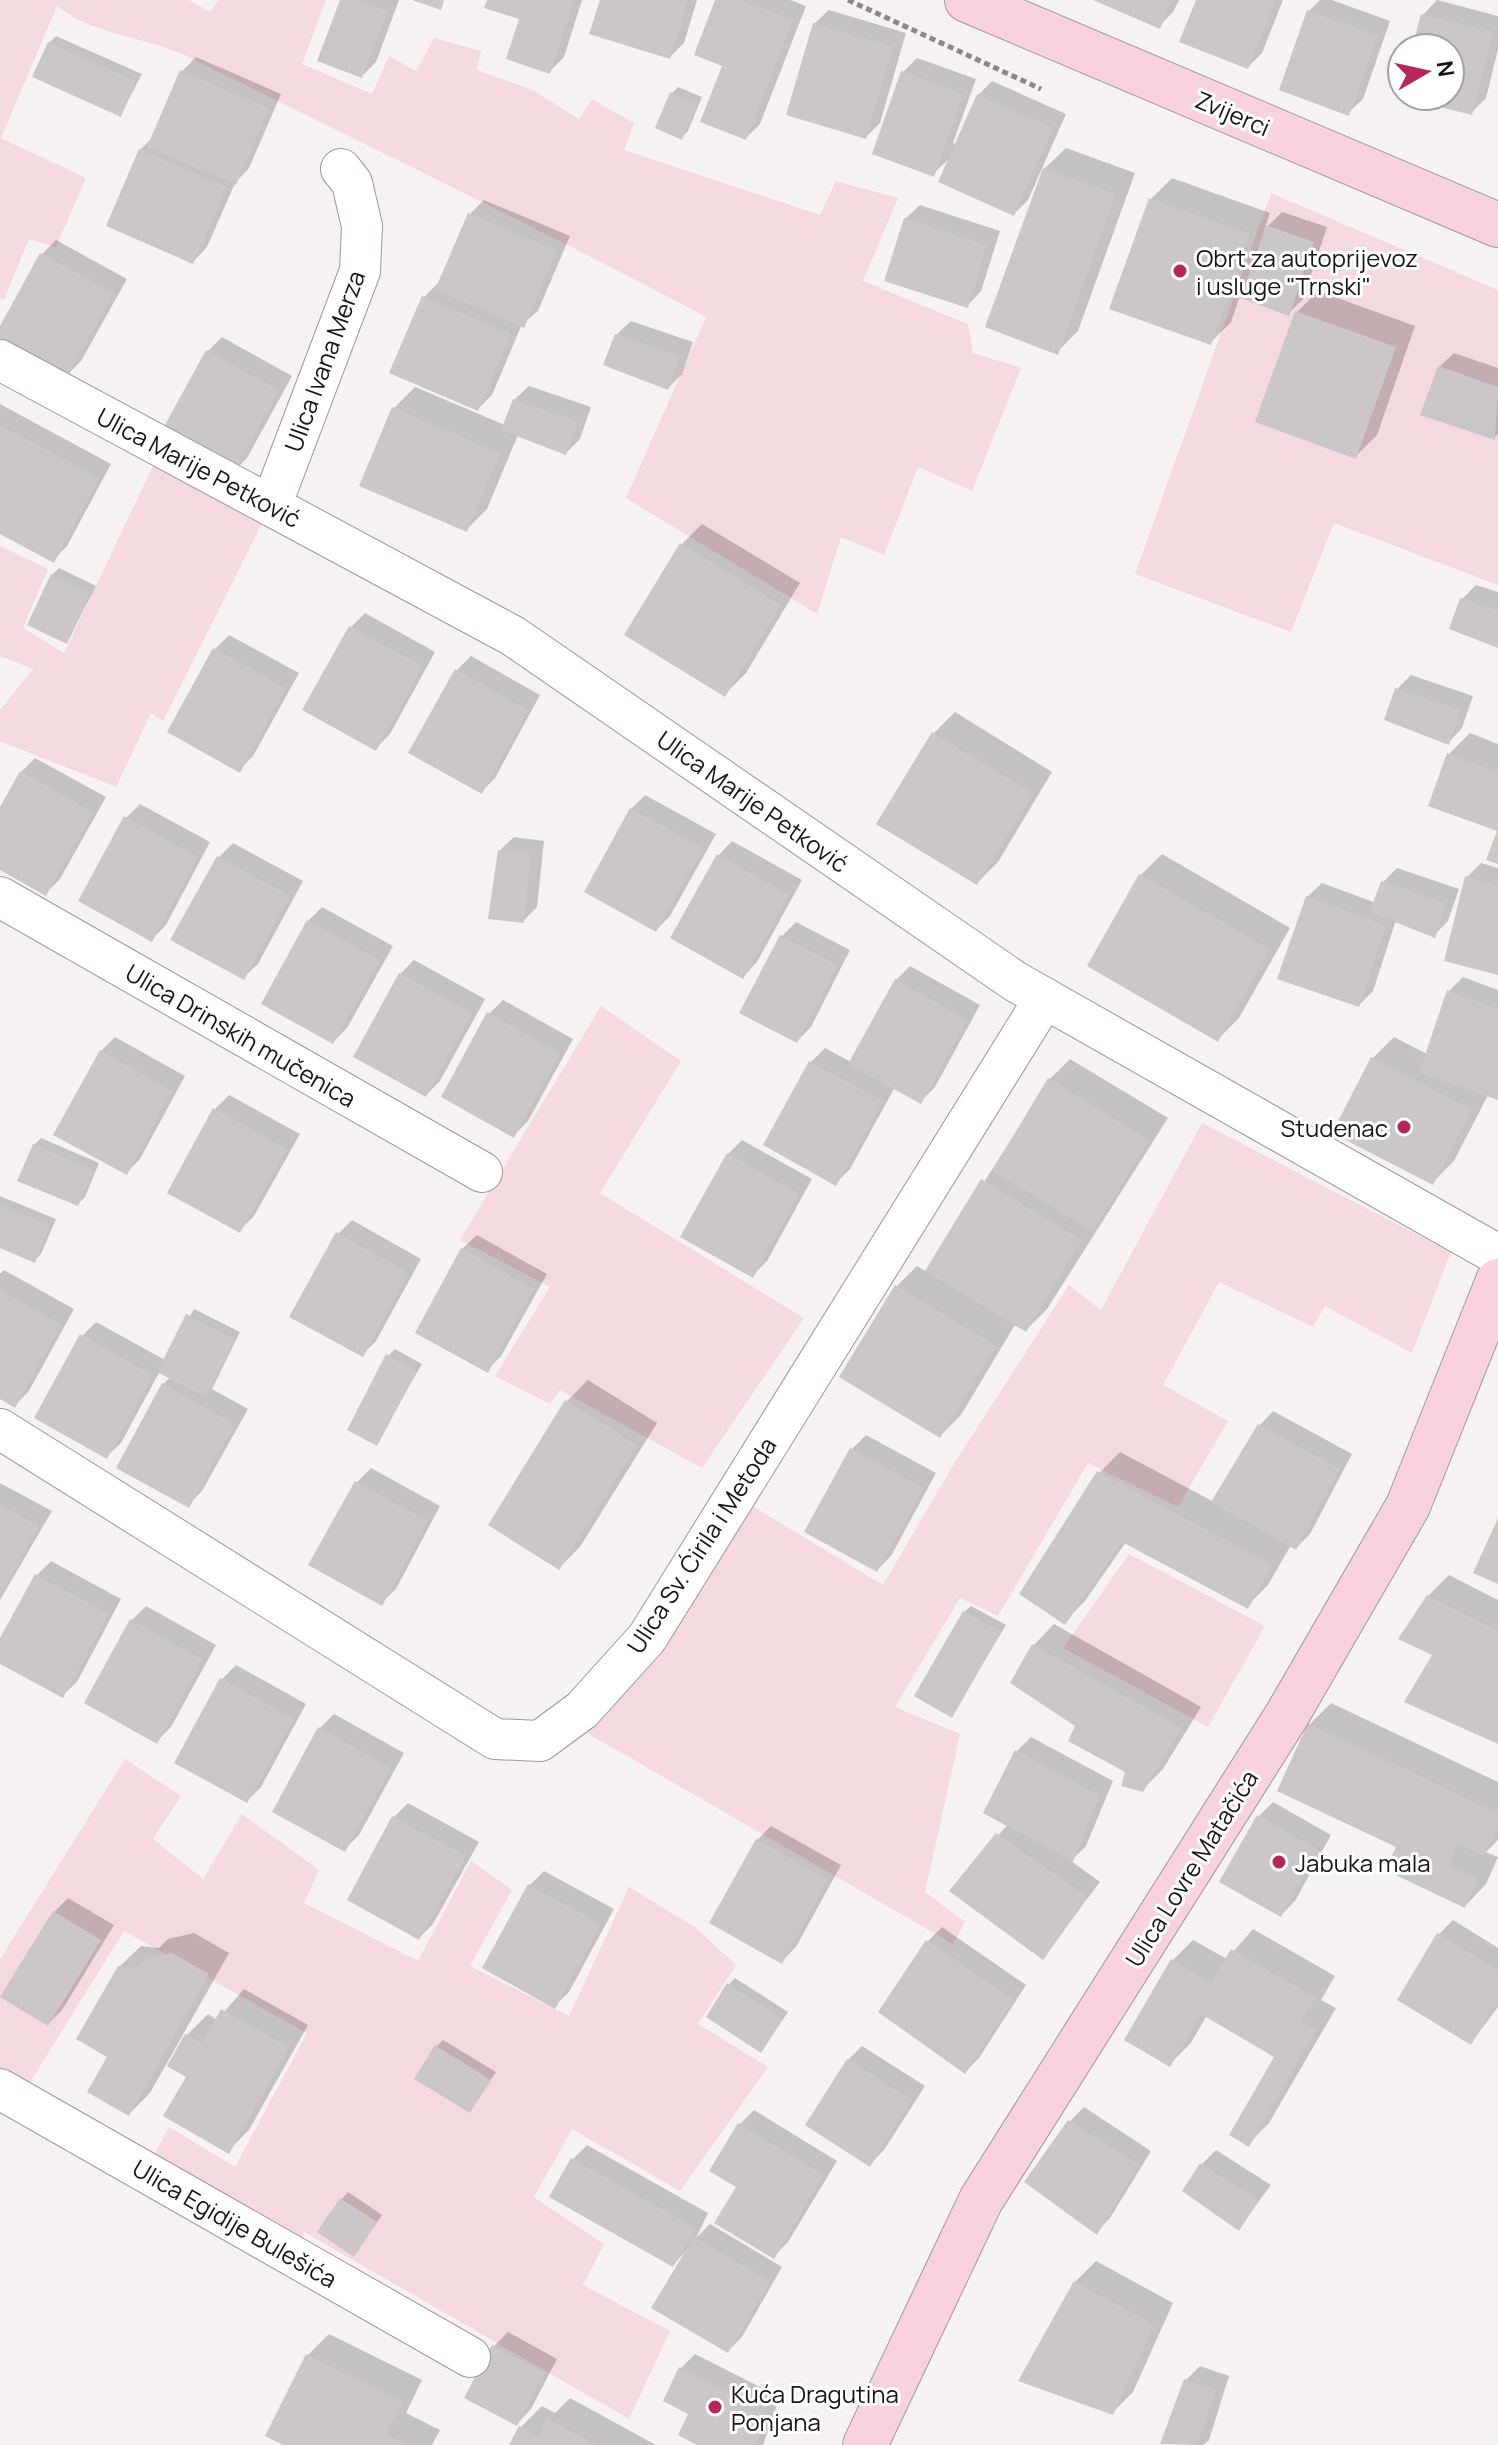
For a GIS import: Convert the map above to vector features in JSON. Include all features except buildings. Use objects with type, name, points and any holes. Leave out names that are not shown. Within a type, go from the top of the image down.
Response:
[{"type":"main road","name":"Zvijerci","points":[[967,0],[1498,225]]},
{"type":"main road","name":"Ulica Lovre Matačića","points":[[865,2445],[981,2200],[1287,1715],[1408,1506],[1498,1281]]},
{"type":"street","name":"Ulica Ivana Merza","points":[[271,506],[360,271],[362,226],[352,183],[341,169]]},
{"type":"street","name":"Ulica Marije Petković","points":[[0,360],[513,636],[1016,982],[1498,1255]]},
{"type":"street","name":"Ulica Drinskih mučenica","points":[[0,897],[482,1172]]},
{"type":"street","name":"Ulica Sv. Ćirila i Metoda","points":[[0,1429],[495,1739],[540,1741],[582,1710],[647,1638],[1045,998]]},
{"type":"street","name":"Ulica Egidije Bulešića","points":[[0,2089],[470,2357]]},
{"type":"path","points":[[848,0],[1041,89]]},
{"type":"shaded area","points":[[0,0],[189,0],[210,12],[218,0],[326,0],[302,64],[372,94],[389,56],[416,71],[434,38],[481,51],[477,70],[533,90],[579,119],[592,99],[634,123],[624,150],[820,215],[836,181],[898,198],[863,281],[968,324],[973,353],[1021,368],[972,491],[918,467],[884,555],[841,537],[817,614],[626,498],[706,317],[186,56],[86,23],[57,6],[1,138],[86,178],[56,247],[29,239],[4,300],[0,298]]},
{"type":"shaded area","points":[[1271,193],[1498,290],[1498,585],[1334,523],[1291,632],[1135,574]]},
{"type":"shaded area","points":[[162,447],[271,506],[163,721],[151,713],[116,787],[0,741],[0,710],[33,669],[0,656],[0,546],[48,569],[23,628],[64,653]]},
{"type":"shaded area","points":[[601,1006],[681,1061],[600,1193],[804,1318],[702,1468],[560,1390],[550,1404],[495,1376],[550,1287],[460,1240]]},
{"type":"shaded area","points":[[1202,1123],[1451,1252],[1412,1353],[1325,1306],[1313,1327],[1219,1282],[1163,1385],[1228,1421],[1178,1507],[1088,1463],[998,1616],[960,1598],[895,1707],[960,1734],[925,1892],[965,1922],[953,1944],[587,1733],[742,1500],[883,1585],[952,1467],[1069,1285],[1101,1310]]},
{"type":"shaded area","points":[[1129,1554],[1265,1626],[1208,1727],[1063,1648]]},
{"type":"shaded area","points":[[125,1759],[181,1796],[153,1839],[203,1879],[242,1814],[319,1870],[304,1903],[418,1961],[471,1861],[512,1890],[470,1966],[569,2016],[629,1887],[695,1927],[736,1965],[698,2024],[768,2067],[680,2191],[572,2129],[534,2197],[604,2244],[583,2285],[670,2331],[629,2419],[304,2232],[297,2250],[149,2165],[169,2127],[235,2167],[307,2033],[124,1931],[19,2100],[0,2089],[0,1959]]},
{"type":"place","name":"Obrt za autoprijevoz i usluge \"Trnski\"","points":[[1180,271]]},
{"type":"place","name":"Studenac","points":[[1404,1127]]},
{"type":"place","name":"Jabuka mala","points":[[1279,1862]]},
{"type":"place","name":"Kuća Dragutina Ponjana","points":[[715,2407]]}]
